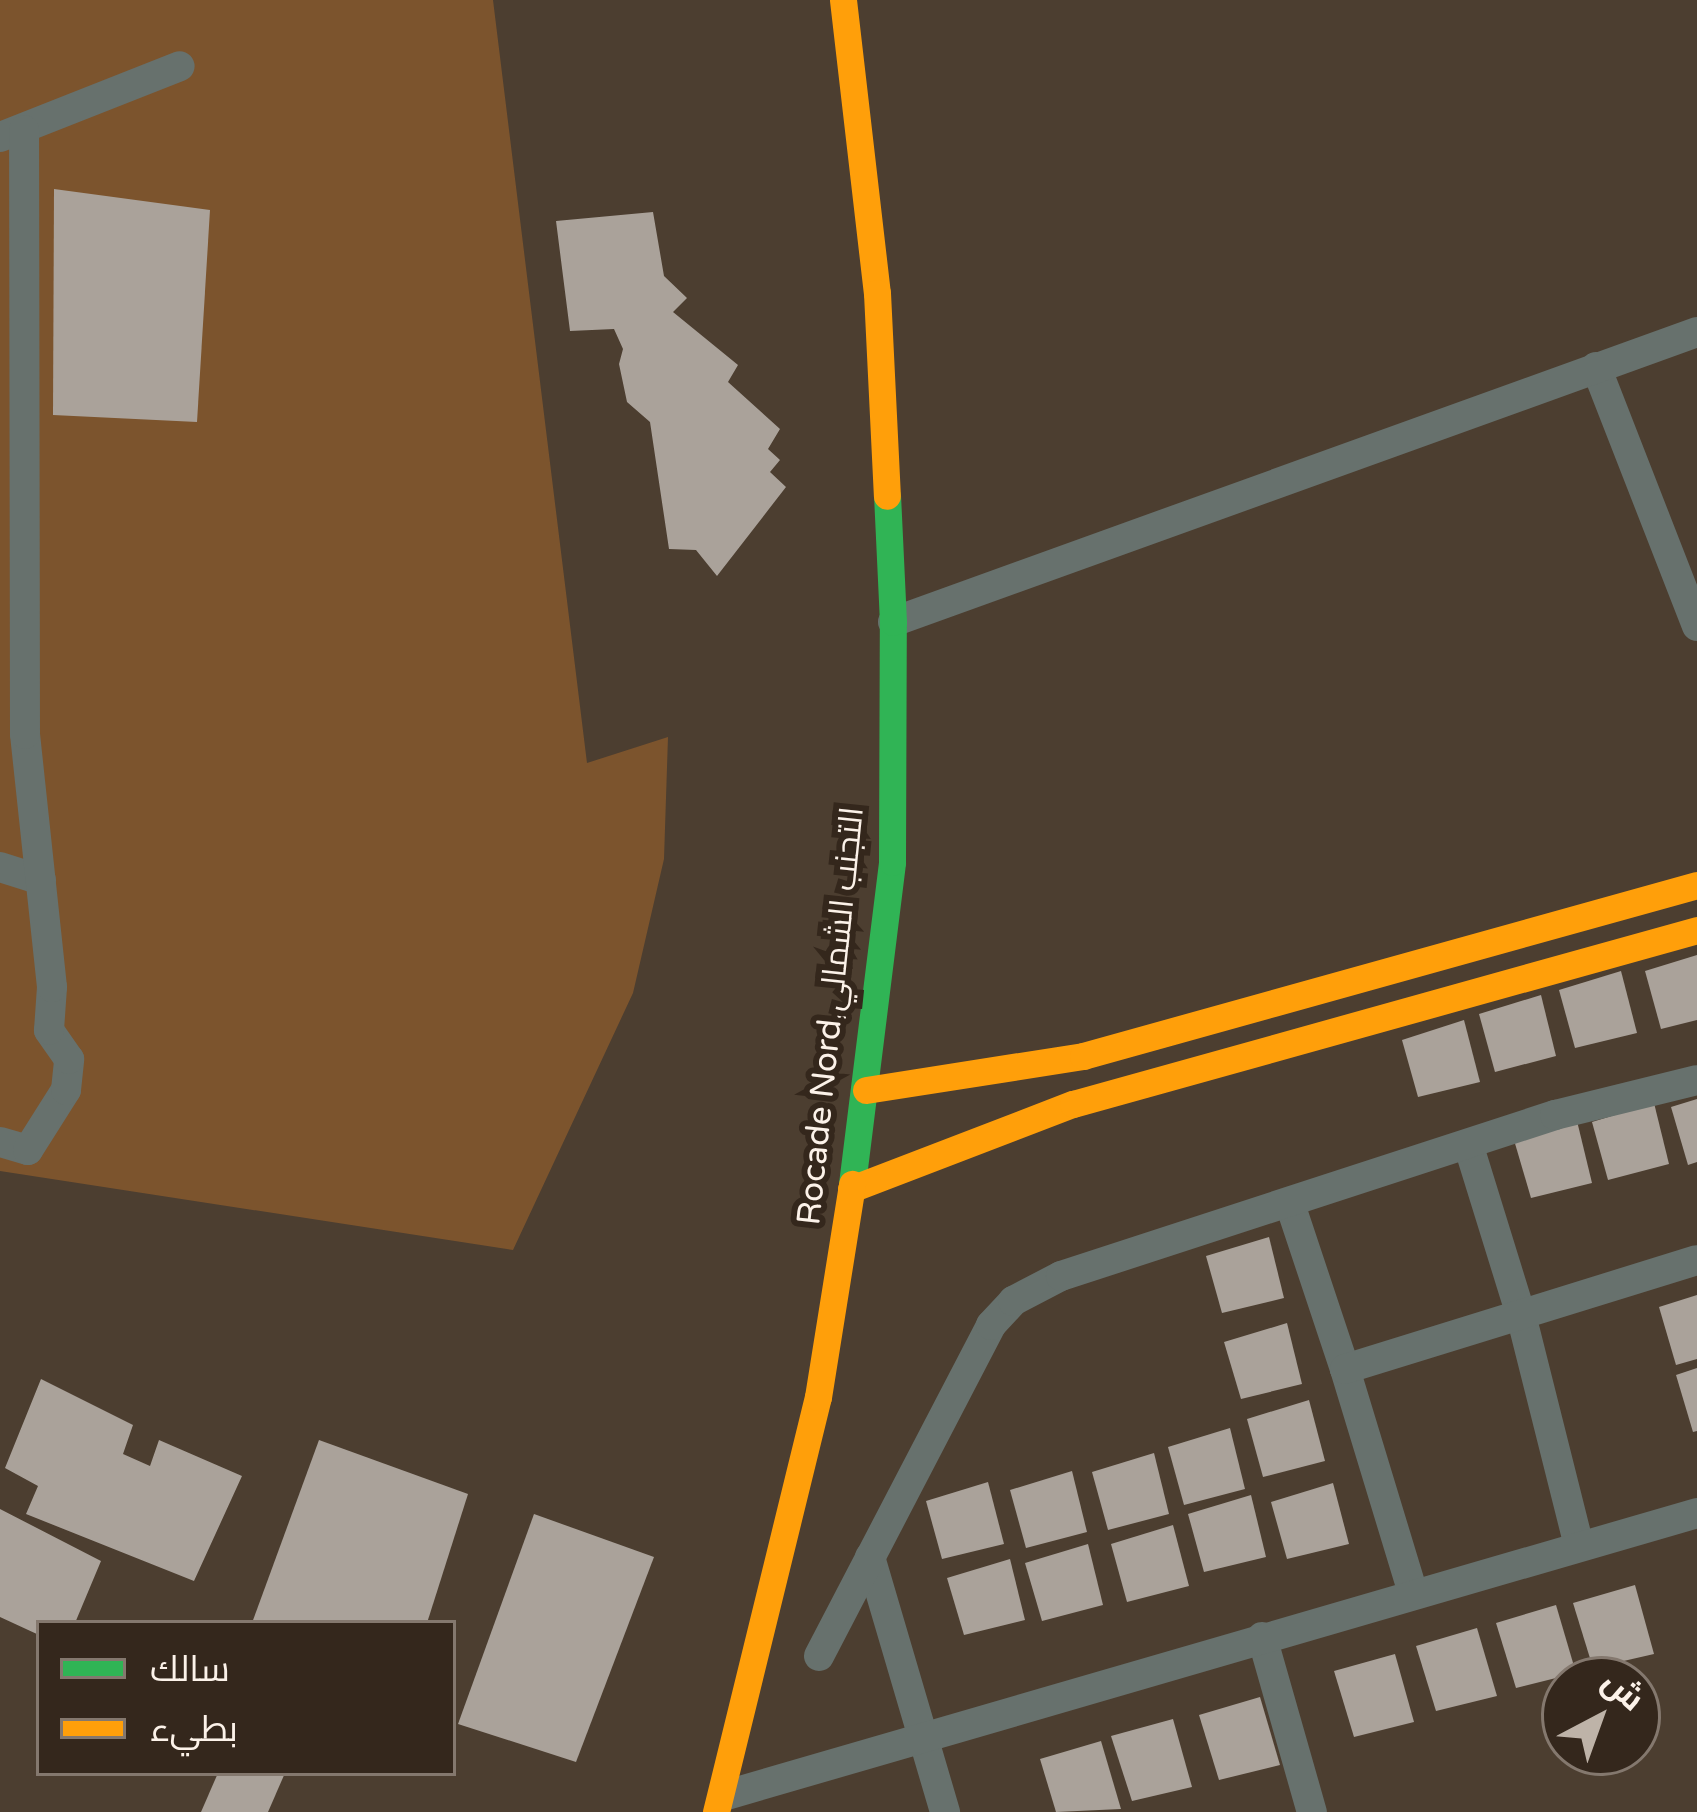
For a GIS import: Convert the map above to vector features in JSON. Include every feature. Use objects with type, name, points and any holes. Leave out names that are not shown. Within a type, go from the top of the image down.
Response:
[{"type":"main road","name":"Rocade Nord,التجنب الشمالي","points":[[720,1804],[818,1397],[866,1090],[892,862],[893,622],[877,293],[843,0]]},
{"type":"main road","points":[[866,1090],[1082,1056],[1697,885]]},
{"type":"main road","points":[[851,1189],[1073,1105],[1697,930]]},
{"type":"street","points":[[0,1142],[28,1150],[66,1090],[69,1059],[49,1030],[52,987],[25,734],[12,134],[180,66]]},
{"type":"street","points":[[893,622],[1697,332]]},
{"type":"street","points":[[1596,367],[1697,626]]},
{"type":"street","points":[[0,867],[40,880]]},
{"type":"street","points":[[819,1656],[991,1324],[1013,1301],[1061,1276],[1469,1147],[1555,1115],[1697,1080]]},
{"type":"street","points":[[1469,1147],[1521,1315],[1579,1546]]},
{"type":"street","points":[[1290,1204],[1413,1593]]},
{"type":"street","points":[[1345,1369],[1697,1260]]},
{"type":"street","points":[[720,1804],[923,1737],[1697,1513]]},
{"type":"street","points":[[870,1557],[945,1812]]},
{"type":"street","points":[[1262,1637],[1312,1812]]},
{"type":"shaded area","points":[[0,0],[493,0],[587,763],[668,737],[664,859],[633,993],[513,1250],[0,1171]]},
{"type":"building","points":[[54,189],[210,210],[197,422],[53,415]]},
{"type":"building","points":[[653,212],[664,276],[687,298],[673,312],[738,365],[728,382],[780,429],[768,449],[780,460],[770,472],[786,487],[717,576],[696,550],[669,549],[650,422],[627,402],[619,364],[623,349],[614,329],[570,331],[556,221]]},
{"type":"building","points":[[1697,955],[1697,1020],[1661,1029],[1645,971]]},
{"type":"building","points":[[1621,971],[1637,1033],[1575,1048],[1559,990]]},
{"type":"building","points":[[1541,995],[1556,1056],[1495,1072],[1479,1014]]},
{"type":"building","points":[[1464,1020],[1480,1082],[1418,1097],[1402,1040]]},
{"type":"building","points":[[1697,1099],[1697,1162],[1688,1165],[1671,1107]]},
{"type":"building","points":[[1654,1103],[1669,1164],[1608,1180],[1592,1122]]},
{"type":"building","points":[[1577,1121],[1592,1183],[1531,1198],[1514,1140]]},
{"type":"building","points":[[1269,1237],[1284,1298],[1222,1313],[1206,1256]]},
{"type":"building","points":[[1697,1295],[1697,1359],[1676,1365],[1659,1307]]},
{"type":"building","points":[[1287,1323],[1302,1384],[1241,1399],[1224,1342]]},
{"type":"building","points":[[1697,1368],[1697,1431],[1693,1432],[1676,1375]]},
{"type":"building","points":[[41,1379],[133,1425],[123,1454],[150,1466],[159,1440],[242,1476],[194,1581],[26,1514],[38,1486],[5,1468]]},
{"type":"building","points":[[1309,1400],[1325,1461],[1263,1477],[1247,1419]]},
{"type":"building","points":[[1230,1428],[1245,1489],[1184,1505],[1168,1447]]},
{"type":"building","points":[[319,1440],[468,1494],[428,1620],[253,1620]]},
{"type":"building","points":[[1154,1453],[1169,1514],[1108,1530],[1092,1472]]},
{"type":"building","points":[[1072,1471],[1087,1532],[1026,1548],[1010,1490]]},
{"type":"building","points":[[988,1482],[1004,1544],[942,1559],[926,1501]]},
{"type":"building","points":[[1333,1483],[1349,1544],[1287,1559],[1271,1502]]},
{"type":"building","points":[[1251,1495],[1266,1557],[1204,1572],[1188,1514]]},
{"type":"building","points":[[0,1509],[101,1561],[76,1620],[36,1620],[36,1634],[0,1617]]},
{"type":"building","points":[[534,1514],[654,1557],[576,1762],[458,1724]]},
{"type":"building","points":[[1173,1525],[1189,1586],[1127,1602],[1111,1544]]},
{"type":"building","points":[[1088,1544],[1103,1605],[1042,1621],[1025,1563]]},
{"type":"building","points":[[1010,1559],[1025,1620],[964,1635],[947,1578]]},
{"type":"building","points":[[1635,1585],[1654,1654],[1589,1656],[1573,1603]]},
{"type":"building","points":[[1556,1605],[1571,1656],[1541,1656],[1541,1682],[1516,1688],[1496,1623]]},
{"type":"building","points":[[1477,1628],[1497,1696],[1436,1711],[1416,1646]]},
{"type":"building","points":[[1395,1654],[1414,1722],[1354,1737],[1334,1671]]},
{"type":"building","points":[[1260,1697],[1280,1765],[1219,1780],[1199,1715]]},
{"type":"building","points":[[1173,1719],[1192,1787],[1132,1801],[1111,1736]]},
{"type":"building","points":[[1101,1741],[1121,1809],[1056,1812],[1040,1759]]},
{"type":"building","points":[[217,1776],[284,1776],[268,1812],[201,1812]]},
{"type":"traffic: fast","points":[[852,1184],[892,862],[893,622],[887,496]]},
{"type":"traffic: slow","points":[[843,0],[877,293],[887,496]]},
{"type":"traffic: slow","points":[[866,1090],[1083,1056],[1697,885]]},
{"type":"traffic: slow","points":[[851,1189],[1073,1104],[1697,930]]},
{"type":"traffic: slow","points":[[716,1812],[818,1397],[852,1184]]}]
